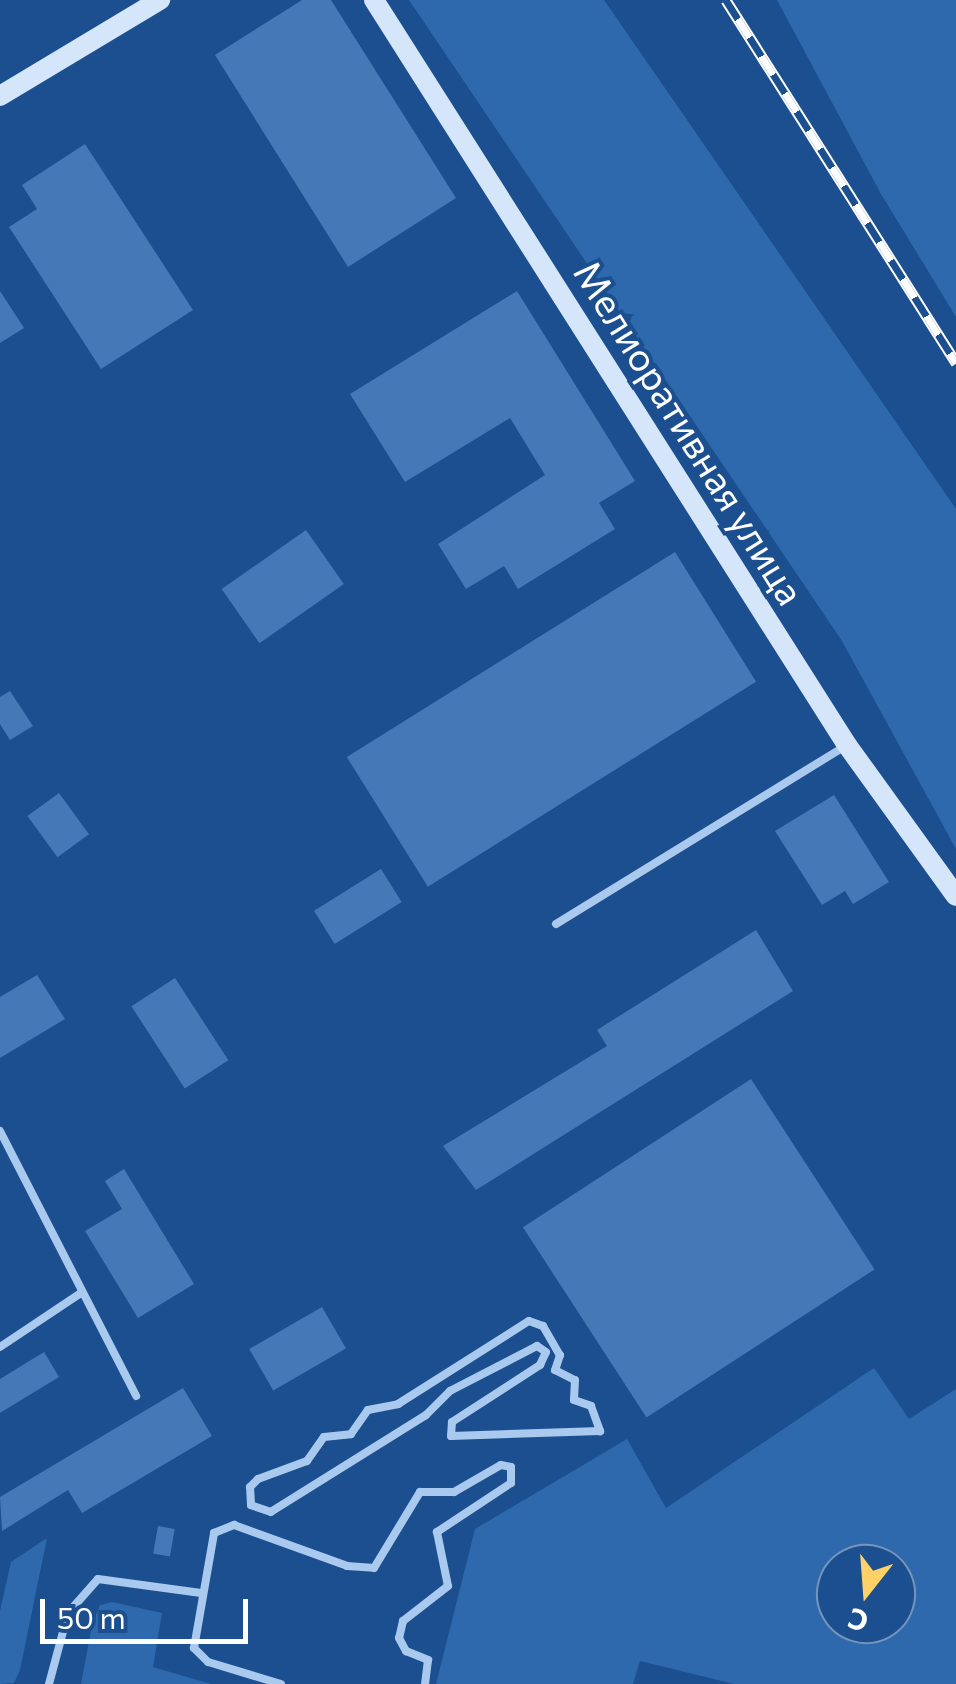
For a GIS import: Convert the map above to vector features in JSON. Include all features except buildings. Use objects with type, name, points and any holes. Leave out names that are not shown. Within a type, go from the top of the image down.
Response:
[{"type":"street","points":[[0,96],[160,0]]},
{"type":"street","name":"Мелиоративная улица","points":[[374,0],[847,746],[956,896]]},
{"type":"lane","points":[[556,924],[847,746]]},
{"type":"lane","points":[[0,1131],[136,1396]]},
{"type":"lane","points":[[0,1347],[81,1294]]},
{"type":"lane","points":[[529,1321],[540,1322],[557,1348],[556,1370],[575,1380],[574,1400],[599,1417],[600,1432],[586,1436],[451,1436],[452,1422],[540,1364],[546,1352],[537,1346],[450,1391],[426,1415],[271,1512],[260,1512],[248,1496],[258,1479],[307,1460],[324,1437],[352,1434],[368,1410],[398,1404],[529,1321]]},
{"type":"lane","points":[[281,1684],[198,1656],[193,1636],[200,1593],[210,1542],[222,1526],[250,1529],[347,1566],[374,1568],[420,1492],[454,1492],[501,1465],[511,1467],[511,1482],[437,1532],[448,1586],[403,1621],[399,1638],[406,1651],[428,1660],[426,1684]]},
{"type":"lane","points":[[50,1684],[68,1612],[98,1579],[200,1593]]},
{"type":"shaded area","points":[[409,0],[604,0],[956,509],[956,849],[842,641]]},
{"type":"shaded area","points":[[777,0],[956,0],[956,317],[881,194]]},
{"type":"shaded area","points":[[874,1368],[909,1419],[956,1389],[956,1684],[734,1684],[640,1661],[633,1684],[436,1684],[475,1529],[627,1439],[666,1508]]},
{"type":"shaded area","points":[[47,1538],[20,1670],[14,1683],[0,1684],[0,1611],[11,1562]]},
{"type":"shaded area","points":[[112,1602],[162,1613],[153,1667],[211,1684],[81,1684],[92,1625],[100,1605]]},
{"type":"railway","points":[[726,0],[956,363]]}]
